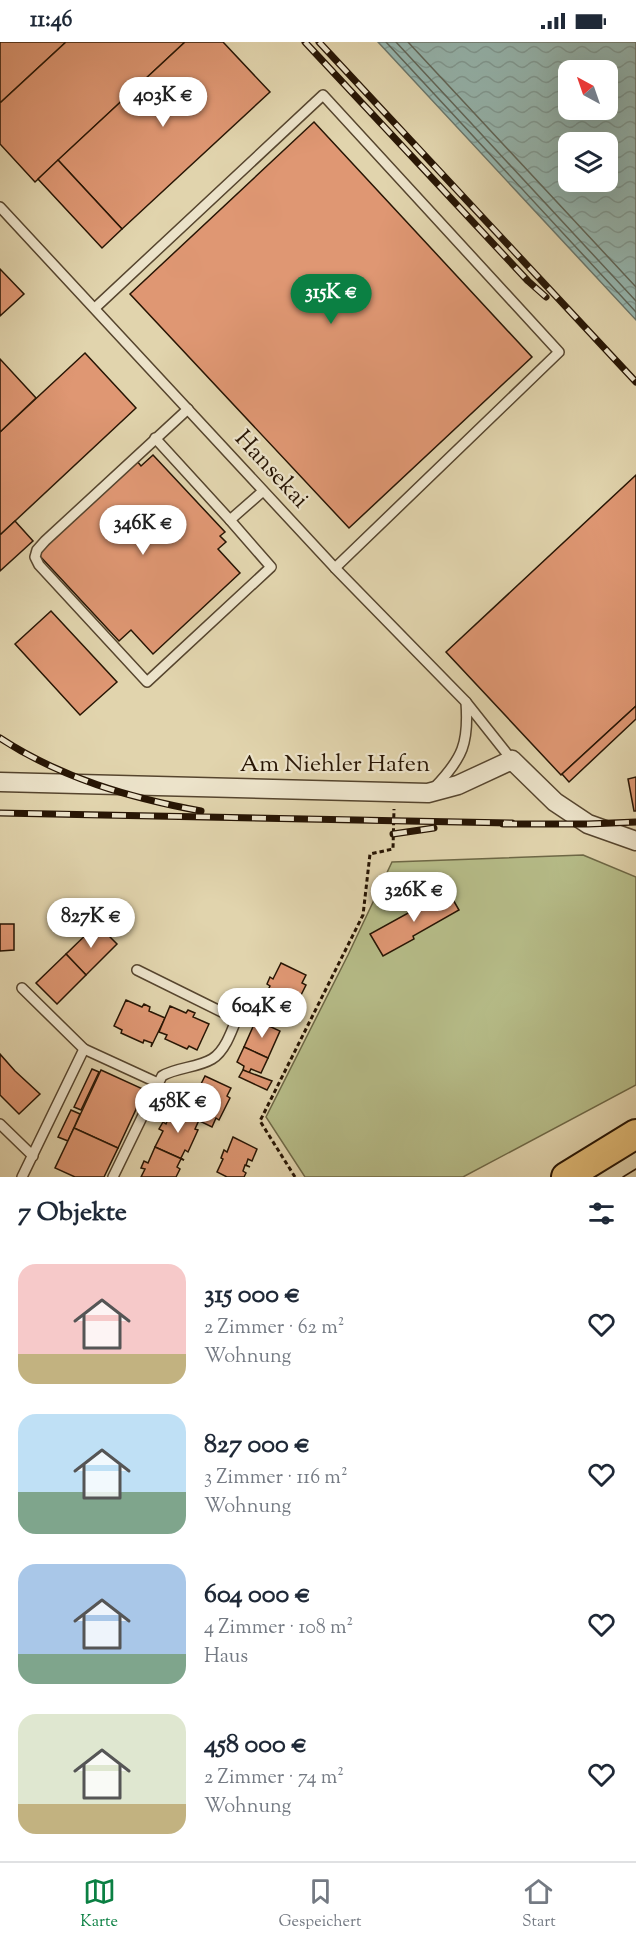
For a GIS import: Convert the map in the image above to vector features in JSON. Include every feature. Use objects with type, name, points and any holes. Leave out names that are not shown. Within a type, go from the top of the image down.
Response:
[{"type":"main road","points":[[566,1177],[636,1134]]},
{"type":"main road","points":[[580,1177],[636,1145]]},
{"type":"street","name":"Am Niehler Hafen","points":[[0,782],[428,793],[458,785],[512,760]]},
{"type":"street","points":[[512,760],[555,802],[588,824],[636,841]]},
{"type":"lane","points":[[94,308],[323,95],[559,352],[335,568]]},
{"type":"lane","name":"Hansekai","points":[[0,207],[335,568],[466,702],[512,760]]},
{"type":"lane","points":[[155,438],[271,567],[147,682],[39,565],[35,557],[37,550],[45,541],[155,438],[188,409]]},
{"type":"lane","points":[[230,520],[263,490]]},
{"type":"lane","points":[[428,793],[448,773],[462,752],[468,729],[466,702]]},
{"type":"lane","points":[[136,970],[236,1019]]},
{"type":"lane","points":[[22,988],[84,1049],[158,1083]]},
{"type":"lane","points":[[113,1177],[162,1076],[211,1060],[217,1055],[240,1010]]},
{"type":"lane","points":[[22,1177],[84,1049]]},
{"type":"lane","points":[[0,1124],[33,1156]]},
{"type":"path","points":[[295,1177],[260,1121],[363,915],[370,854],[393,849],[395,793]]},
{"type":"green space","points":[[583,855],[636,877],[636,1085],[463,1177],[305,1177],[266,1117],[392,862]]},
{"type":"water","points":[[378,42],[636,42],[636,320]]},
{"type":"building","points":[[0,42],[66,42],[0,103]]},
{"type":"building","points":[[66,42],[185,42],[35,182],[0,144],[0,103]]},
{"type":"building","points":[[185,42],[223,42],[270,92],[122,229],[58,160]]},
{"type":"building","points":[[314,122],[532,357],[349,528],[130,294]]},
{"type":"building","points":[[58,160],[122,229],[102,248],[38,179]]},
{"type":"building","points":[[0,269],[24,294],[0,316]]},
{"type":"building","points":[[85,353],[136,408],[0,535],[0,432]]},
{"type":"building","points":[[0,359],[36,398],[0,432]]},
{"type":"building","points":[[153,455],[225,532],[220,536],[226,542],[218,549],[240,573],[153,654],[131,630],[119,641],[38,554],[137,461],[141,466]]},
{"type":"building","points":[[636,475],[636,706],[561,775],[446,652]]},
{"type":"building","points":[[15,521],[33,541],[0,571],[0,535]]},
{"type":"building","points":[[51,611],[117,682],[80,715],[15,644]]},
{"type":"building","points":[[636,706],[636,719],[569,782],[562,774]]},
{"type":"building","points":[[636,777],[636,811],[634,811],[628,779]]},
{"type":"building","points":[[448,891],[459,910],[383,956],[370,934]]},
{"type":"building","points":[[0,924],[14,924],[14,950],[0,951]]},
{"type":"building","points":[[97,924],[117,944],[86,975],[66,954]]},
{"type":"building","points":[[66,954],[86,975],[57,1004],[36,983]]},
{"type":"building","points":[[281,963],[306,975],[302,983],[306,985],[295,1007],[292,1005],[287,1013],[262,1002],[270,986],[267,984],[270,977],[273,979]]},
{"type":"building","points":[[126,1000],[142,1007],[144,1004],[150,1007],[149,1011],[165,1018],[151,1047],[152,1043],[144,1040],[143,1043],[121,1033],[122,1030],[114,1026]]},
{"type":"building","points":[[170,1006],[186,1013],[188,1010],[195,1013],[193,1017],[209,1024],[197,1050],[189,1046],[187,1049],[165,1039],[167,1035],[159,1032]]},
{"type":"building","points":[[256,1020],[280,1031],[268,1058],[244,1047]]},
{"type":"building","points":[[244,1047],[268,1058],[261,1073],[251,1069],[249,1073],[243,1070],[244,1066],[237,1062]]},
{"type":"building","points":[[0,1054],[40,1094],[19,1114],[0,1095]]},
{"type":"building","points":[[92,1069],[99,1072],[81,1110],[74,1107]]},
{"type":"building","points":[[101,1070],[145,1090],[118,1148],[74,1128]]},
{"type":"building","points":[[243,1070],[272,1081],[267,1090],[239,1077]]},
{"type":"building","points":[[205,1076],[231,1088],[227,1096],[230,1098],[219,1120],[216,1118],[212,1127],[187,1115],[194,1099],[191,1097],[194,1090],[197,1092]]},
{"type":"building","points":[[173,1108],[199,1120],[195,1129],[198,1130],[188,1152],[185,1150],[181,1158],[184,1160],[155,1147],[163,1131],[159,1129],[163,1122],[166,1124]]},
{"type":"building","points":[[71,1110],[80,1114],[68,1141],[58,1137]]},
{"type":"building","points":[[74,1128],[118,1148],[104,1177],[75,1177],[55,1168]]},
{"type":"building","points":[[233,1137],[257,1149],[252,1161],[248,1159],[246,1165],[250,1167],[245,1165],[244,1177],[227,1177],[217,1172],[224,1150],[227,1152]]},
{"type":"building","points":[[155,1147],[184,1160],[181,1159],[177,1167],[180,1169],[176,1177],[141,1177],[145,1169],[141,1168],[144,1161],[148,1163]]},
{"type":"tram line","points":[[623,1177],[636,1169]]},
{"type":"railway","points":[[305,42],[528,281],[546,297]]},
{"type":"railway","points":[[319,42],[636,382]]},
{"type":"railway","points":[[0,738],[47,764],[97,785],[148,800],[201,811]]},
{"type":"railway","points":[[0,813],[512,823]]},
{"type":"railway","points":[[503,824],[636,822]]},
{"type":"railway","points":[[393,834],[434,828]]}]
